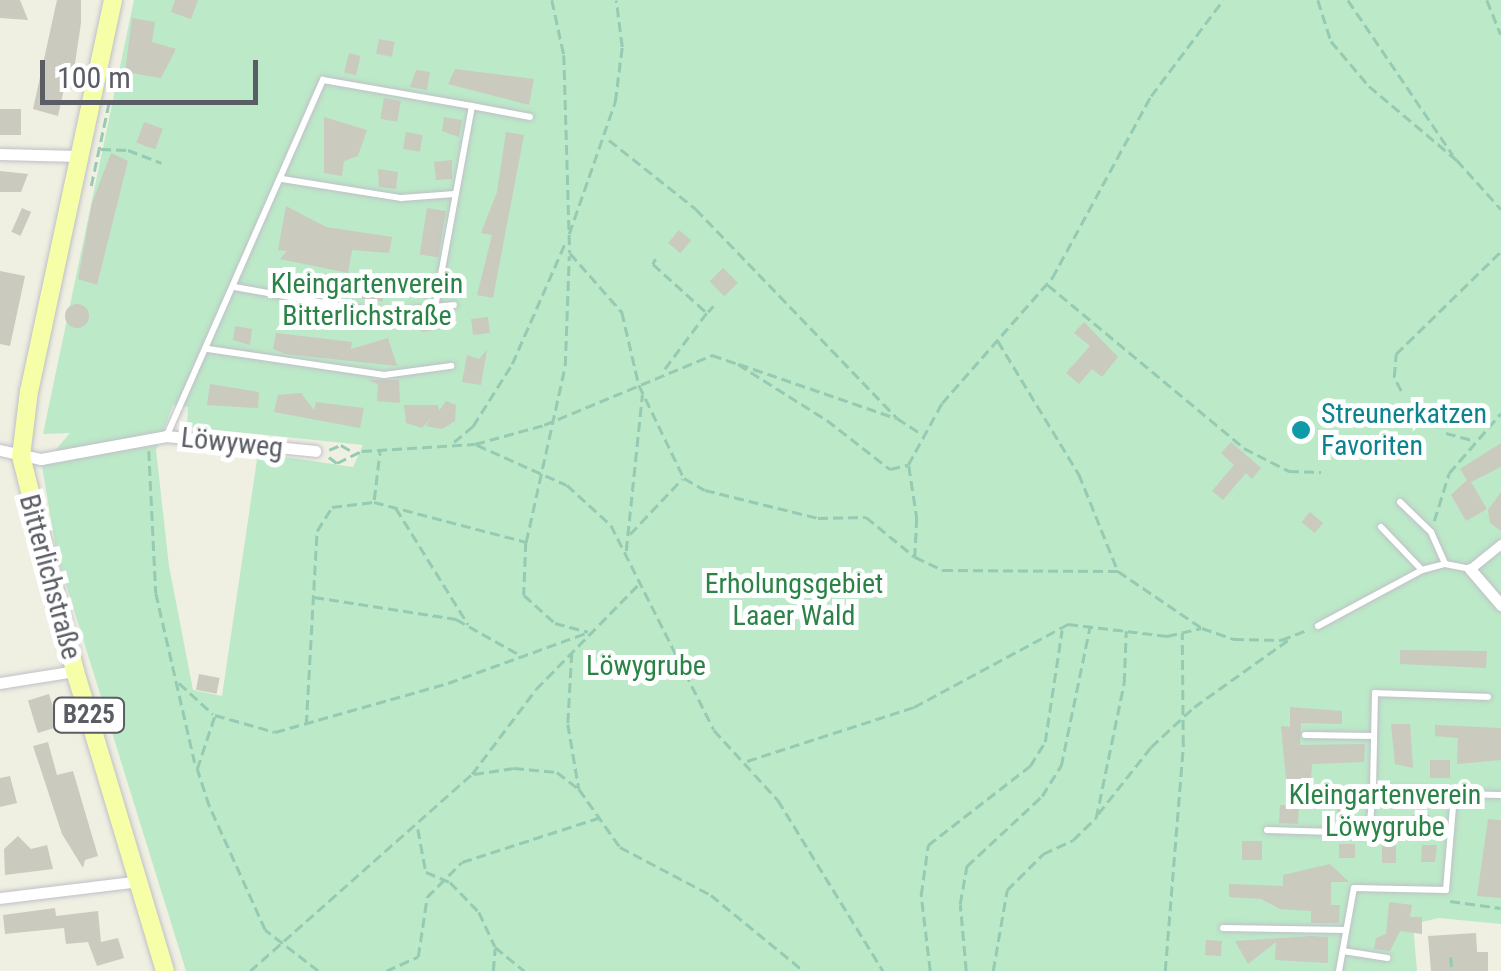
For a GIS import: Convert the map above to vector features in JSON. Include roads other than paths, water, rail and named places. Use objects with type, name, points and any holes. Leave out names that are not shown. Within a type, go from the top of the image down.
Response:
[{"type":"main road","name":"Bitterlichstraße","points":[[113,0],[78,156],[21,456],[75,671],[165,971]]},
{"type":"street","points":[[0,154],[78,156]]},
{"type":"street","name":"Löwyweg","points":[[0,450],[41,459],[166,436],[320,452]]},
{"type":"street","points":[[1501,544],[1470,569],[1501,605]]},
{"type":"street","points":[[0,684],[75,671]]},
{"type":"street","points":[[0,898],[140,881]]},
{"type":"lane","points":[[166,436],[208,349],[323,80],[530,117]]},
{"type":"lane","points":[[435,307],[472,106]]},
{"type":"lane","points":[[282,179],[402,198],[455,194]]},
{"type":"lane","points":[[234,286],[386,314],[454,305]]},
{"type":"lane","points":[[208,349],[384,374],[451,366]]},
{"type":"lane","points":[[1400,502],[1432,532],[1445,564]]},
{"type":"lane","points":[[1381,527],[1422,570]]},
{"type":"lane","points":[[1318,626],[1422,570],[1445,564],[1470,569]]},
{"type":"lane","points":[[1267,830],[1369,832],[1375,693],[1488,697]]},
{"type":"lane","points":[[1304,735],[1373,736]]},
{"type":"lane","points":[[1373,789],[1501,795]]},
{"type":"lane","points":[[1340,971],[1354,888],[1446,890],[1454,794]]},
{"type":"lane","points":[[1223,928],[1346,930]]},
{"type":"lane","points":[[1343,951],[1387,958]]},
{"type":"place","name":"Streunerkatzen Favoriten","points":[[1301,430]]},
{"type":"park label","name":"Kleingartenverein Bitterlichstraße","points":[[367,300]]},
{"type":"park label","name":"Erholungsgebiet Laaer Wald","points":[[794,600]]},
{"type":"park label","name":"Löwygrube","points":[[646,666]]},
{"type":"park label","name":"Kleingartenverein Löwygrube","points":[[1385,811]]}]
